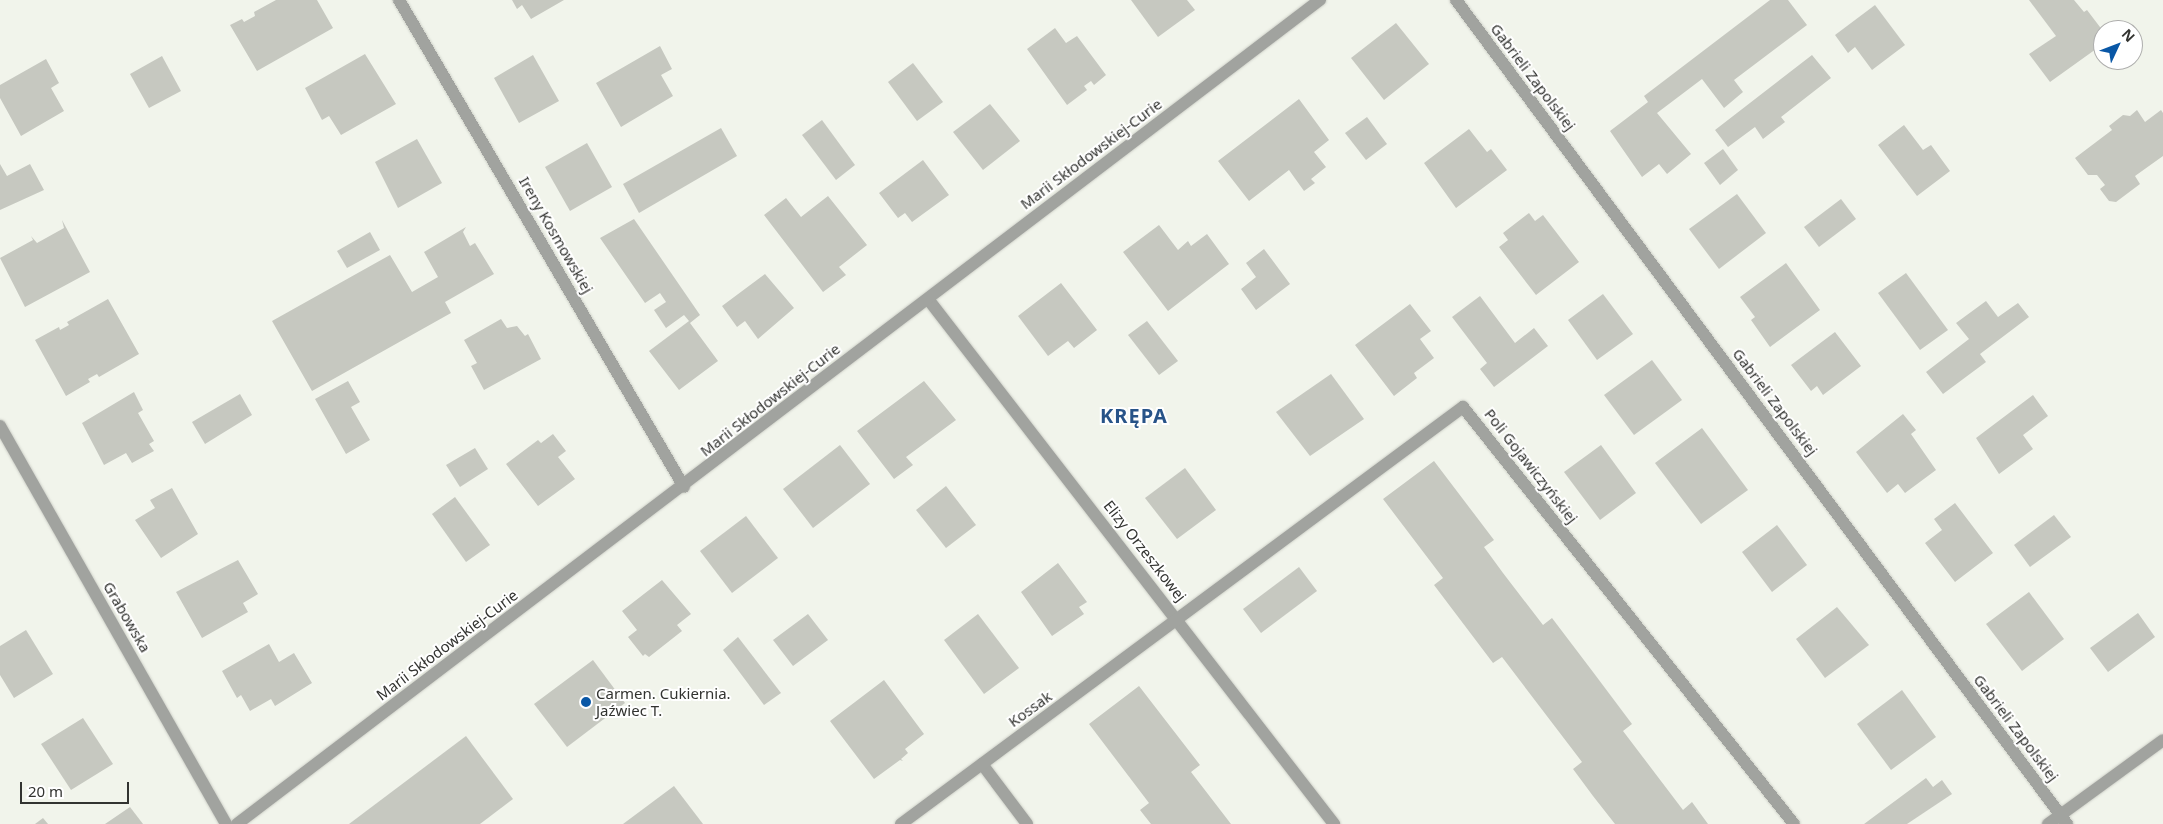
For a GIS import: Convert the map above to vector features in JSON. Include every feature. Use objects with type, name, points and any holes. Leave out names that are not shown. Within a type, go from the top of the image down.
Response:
[{"type":"street","name":"Ireny Kosmowskiej","points":[[399,0],[684,486]]},
{"type":"street","name":"Marii Skłodowskiej-Curie","points":[[237,824],[684,486],[1320,0]]},
{"type":"street","name":"Gabrieli Zapolskiej","points":[[1456,0],[2063,820]]},
{"type":"street","name":"Elizy Orzeszkowej","points":[[928,299],[1334,824]]},
{"type":"street","name":"Poli Gojawiczyńskiej","points":[[1178,620],[1463,407],[1794,824]]},
{"type":"street","name":"Grabowska","points":[[0,426],[226,824]]},
{"type":"street","name":"Kossak","points":[[901,824],[1178,620]]},
{"type":"street","points":[[2048,824],[2063,820],[2163,740]]},
{"type":"street","points":[[982,764],[1026,824]]},
{"type":"building","points":[[276,0],[317,0],[333,28],[257,71],[230,25],[242,19],[244,22],[255,16],[254,12]]},
{"type":"building","points":[[512,0],[564,0],[531,19],[522,5],[517,9]]},
{"type":"building","points":[[1131,0],[1187,0],[1195,10],[1158,37]]},
{"type":"building","points":[[1770,0],[1788,0],[1807,25],[1734,80],[1743,92],[1724,108],[1702,79],[1657,113],[1691,154],[1667,174],[1659,164],[1642,177],[1610,131],[1648,102],[1644,96]]},
{"type":"building","points":[[2029,0],[2074,0],[2084,12],[2087,10],[2095,20],[2093,20],[2093,51],[2050,82],[2029,54],[2056,36]]},
{"type":"building","points":[[1875,5],[1905,45],[1872,70],[1855,47],[1848,53],[1835,35]]},
{"type":"building","points":[[1396,23],[1429,64],[1384,100],[1351,58]]},
{"type":"building","points":[[1055,28],[1066,43],[1077,36],[1106,75],[1094,85],[1091,81],[1084,86],[1087,90],[1067,105],[1027,49]]},
{"type":"building","points":[[660,46],[672,69],[661,75],[673,96],[621,127],[596,83]]},
{"type":"building","points":[[365,54],[396,104],[341,135],[329,116],[322,120],[305,88]]},
{"type":"building","points":[[533,55],[559,101],[519,123],[494,78]]},
{"type":"building","points":[[1812,55],[1831,78],[1781,117],[1785,122],[1763,139],[1755,127],[1728,147],[1715,130]]},
{"type":"building","points":[[162,56],[181,91],[149,108],[130,74]]},
{"type":"building","points":[[46,59],[59,83],[51,88],[64,111],[21,136],[0,98],[0,85]]},
{"type":"building","points":[[913,63],[943,102],[917,121],[888,82]]},
{"type":"building","points":[[1299,99],[1329,140],[1314,152],[1326,167],[1311,179],[1315,183],[1304,191],[1289,170],[1249,201],[1218,161]]},
{"type":"building","points":[[990,104],[1020,141],[983,170],[953,132]]},
{"type":"building","points":[[2137,110],[2145,122],[2161,110],[2163,113],[2163,156],[2135,176],[2140,184],[2116,202],[2109,201],[2100,189],[2105,185],[2097,175],[2088,175],[2075,158],[2112,130],[2109,126],[2123,115],[2130,116]]},
{"type":"building","points":[[1367,117],[1387,144],[1366,160],[1345,133]]},
{"type":"building","points":[[822,120],[855,165],[836,180],[802,135]]},
{"type":"building","points":[[1904,125],[1923,150],[1931,145],[1950,171],[1917,196],[1878,145]]},
{"type":"building","points":[[721,128],[737,156],[639,213],[623,184]]},
{"type":"building","points":[[1469,129],[1487,152],[1491,149],[1507,170],[1456,208],[1424,163]]},
{"type":"building","points":[[417,139],[442,183],[398,208],[375,162]]},
{"type":"building","points":[[587,143],[612,187],[570,211],[545,167]]},
{"type":"building","points":[[1723,149],[1738,170],[1720,185],[1704,163]]},
{"type":"building","points":[[923,160],[949,195],[912,222],[905,213],[898,218],[879,193]]},
{"type":"building","points":[[0,164],[7,176],[30,164],[44,190],[0,210]]},
{"type":"building","points":[[1737,194],[1766,233],[1719,269],[1689,229]]},
{"type":"building","points":[[828,196],[867,245],[839,267],[846,275],[823,292],[764,215],[786,198],[801,217]]},
{"type":"building","points":[[1841,199],[1856,219],[1819,247],[1804,227]]},
{"type":"building","points":[[1529,213],[1535,221],[1543,215],[1579,262],[1536,295],[1499,247],[1508,240],[1503,233]]},
{"type":"building","points":[[634,219],[700,315],[690,323],[718,361],[679,390],[649,351],[689,321],[684,315],[666,328],[654,310],[666,302],[660,293],[645,303],[600,238]]},
{"type":"building","points":[[62,220],[90,272],[25,307],[0,258],[33,240],[31,236],[37,243],[64,228]]},
{"type":"building","points":[[1159,225],[1178,250],[1188,241],[1191,246],[1207,234],[1229,264],[1168,311],[1123,252]]},
{"type":"building","points":[[466,227],[463,232],[470,246],[475,243],[494,274],[445,302],[451,313],[312,391],[272,321],[390,255],[412,292],[438,277],[424,252]]},
{"type":"building","points":[[370,232],[380,250],[347,268],[337,251]]},
{"type":"building","points":[[1264,249],[1290,284],[1256,310],[1241,289],[1256,277],[1246,263]]},
{"type":"building","points":[[1786,263],[1820,310],[1770,347],[1751,320],[1755,317],[1740,297]]},
{"type":"building","points":[[1906,273],[1948,330],[1920,350],[1878,293]]},
{"type":"building","points":[[765,274],[794,308],[758,339],[745,321],[737,327],[722,306]]},
{"type":"building","points":[[1061,283],[1097,330],[1074,348],[1068,341],[1048,356],[1018,316]]},
{"type":"building","points":[[1603,294],[1633,334],[1597,360],[1568,320]]},
{"type":"building","points":[[1480,296],[1515,343],[1534,328],[1548,346],[1494,387],[1480,369],[1487,363],[1452,317]]},
{"type":"building","points":[[108,299],[139,354],[99,377],[97,374],[88,379],[90,382],[66,396],[35,340],[59,327],[60,330],[69,325],[67,322]]},
{"type":"building","points":[[1986,301],[1998,317],[2018,303],[2029,317],[1980,354],[1986,362],[1943,394],[1926,372],[1969,339],[1956,323]]},
{"type":"building","points":[[1410,304],[1431,331],[1420,339],[1434,358],[1414,373],[1417,378],[1394,396],[1355,345]]},
{"type":"building","points":[[501,319],[507,328],[517,326],[525,336],[528,334],[541,359],[484,390],[471,366],[477,363],[464,340]]},
{"type":"building","points":[[1147,321],[1178,361],[1159,375],[1128,335]]},
{"type":"building","points":[[1835,332],[1861,366],[1823,395],[1817,386],[1811,391],[1791,365]]},
{"type":"building","points":[[1652,360],[1682,400],[1634,435],[1604,395]]},
{"type":"building","points":[[1331,374],[1364,419],[1310,456],[1276,412]]},
{"type":"building","points":[[348,381],[360,402],[351,407],[370,440],[346,454],[315,399]]},
{"type":"building","points":[[924,381],[956,420],[906,457],[913,465],[894,479],[857,431]]},
{"type":"building","points":[[134,392],[143,410],[138,413],[154,441],[149,444],[154,451],[132,463],[126,453],[104,465],[82,423]]},
{"type":"building","points":[[240,394],[252,415],[205,444],[192,422]]},
{"type":"building","points":[[2033,395],[2048,416],[2023,435],[2033,449],[1999,474],[1976,438]]},
{"type":"building","points":[[1903,414],[1916,430],[1911,434],[1936,470],[1905,493],[1898,484],[1887,493],[1856,452]]},
{"type":"building","points":[[1702,428],[1748,490],[1701,524],[1655,463]]},
{"type":"building","points":[[553,434],[566,451],[558,457],[575,479],[538,506],[506,464],[538,440],[541,443]]},
{"type":"building","points":[[840,445],[870,484],[813,528],[783,489]]},
{"type":"building","points":[[1601,445],[1636,493],[1600,520],[1564,472]]},
{"type":"building","points":[[475,448],[488,469],[460,487],[446,465]]},
{"type":"building","points":[[1434,461],[1494,540],[1484,547],[1503,573],[1543,625],[1552,618],[1632,724],[1623,731],[1683,810],[1692,802],[1708,824],[1615,824],[1593,796],[1573,769],[1582,762],[1502,657],[1493,663],[1434,585],[1443,578],[1383,499]]},
{"type":"building","points":[[1185,468],[1216,510],[1177,539],[1145,498]]},
{"type":"building","points":[[946,486],[976,525],[946,548],[916,510]]},
{"type":"building","points":[[172,488],[198,534],[161,558],[135,520],[155,508],[150,500]]},
{"type":"building","points":[[455,497],[490,545],[466,562],[432,514]]},
{"type":"building","points":[[1955,503],[1993,553],[1955,582],[1925,543],[1942,530],[1934,519]]},
{"type":"building","points":[[2054,515],[2071,537],[2030,567],[2014,545]]},
{"type":"building","points":[[746,516],[778,558],[732,593],[700,551]]},
{"type":"building","points":[[1777,525],[1807,565],[1772,592],[1742,552]]},
{"type":"building","points":[[238,560],[258,594],[243,603],[248,612],[202,638],[176,592]]},
{"type":"building","points":[[1058,563],[1087,602],[1079,607],[1084,614],[1052,636],[1021,592]]},
{"type":"building","points":[[1299,567],[1317,591],[1261,633],[1243,609]]},
{"type":"building","points":[[662,580],[691,614],[677,625],[682,631],[649,657],[645,654],[643,656],[628,637],[637,630],[622,611]]},
{"type":"building","points":[[2029,592],[2064,639],[2022,671],[1986,624]]},
{"type":"building","points":[[1837,607],[1869,645],[1825,678],[1796,639]]},
{"type":"building","points":[[2138,613],[2155,637],[2108,672],[2090,648]]},
{"type":"building","points":[[808,614],[828,640],[793,666],[773,640]]},
{"type":"building","points":[[978,614],[1019,668],[984,694],[944,640]]},
{"type":"building","points":[[26,630],[53,674],[14,698],[0,675],[0,646]]},
{"type":"building","points":[[738,637],[781,693],[764,705],[723,650]]},
{"type":"building","points":[[269,644],[279,662],[294,653],[312,683],[275,706],[271,699],[250,711],[241,695],[237,698],[222,671]]},
{"type":"building","points":[[593,660],[625,703],[567,747],[534,704]]},
{"type":"building","points":[[884,680],[924,734],[905,749],[908,753],[901,759],[903,761],[900,760],[874,779],[830,721]]},
{"type":"building","points":[[1139,686],[1200,765],[1191,772],[1231,824],[1151,824],[1140,810],[1149,803],[1089,724]]},
{"type":"building","points":[[1902,690],[1936,737],[1891,770],[1857,724]]},
{"type":"building","points":[[83,718],[113,764],[71,790],[41,744]]},
{"type":"building","points":[[466,736],[513,799],[480,824],[349,824]]},
{"type":"building","points":[[1926,778],[1933,787],[1942,780],[1952,794],[1907,824],[1864,824]]},
{"type":"building","points":[[674,786],[703,824],[623,824]]},
{"type":"building","points":[[130,807],[143,824],[105,824]]},
{"type":"building","points":[[43,818],[48,824],[35,824]]},
{"type":"place","name":"Carmen. Cukiernia. Jaźwiec T.","points":[[586,702]]},
{"type":"district","name":"KRĘPA","points":[[1134,415]]}]
